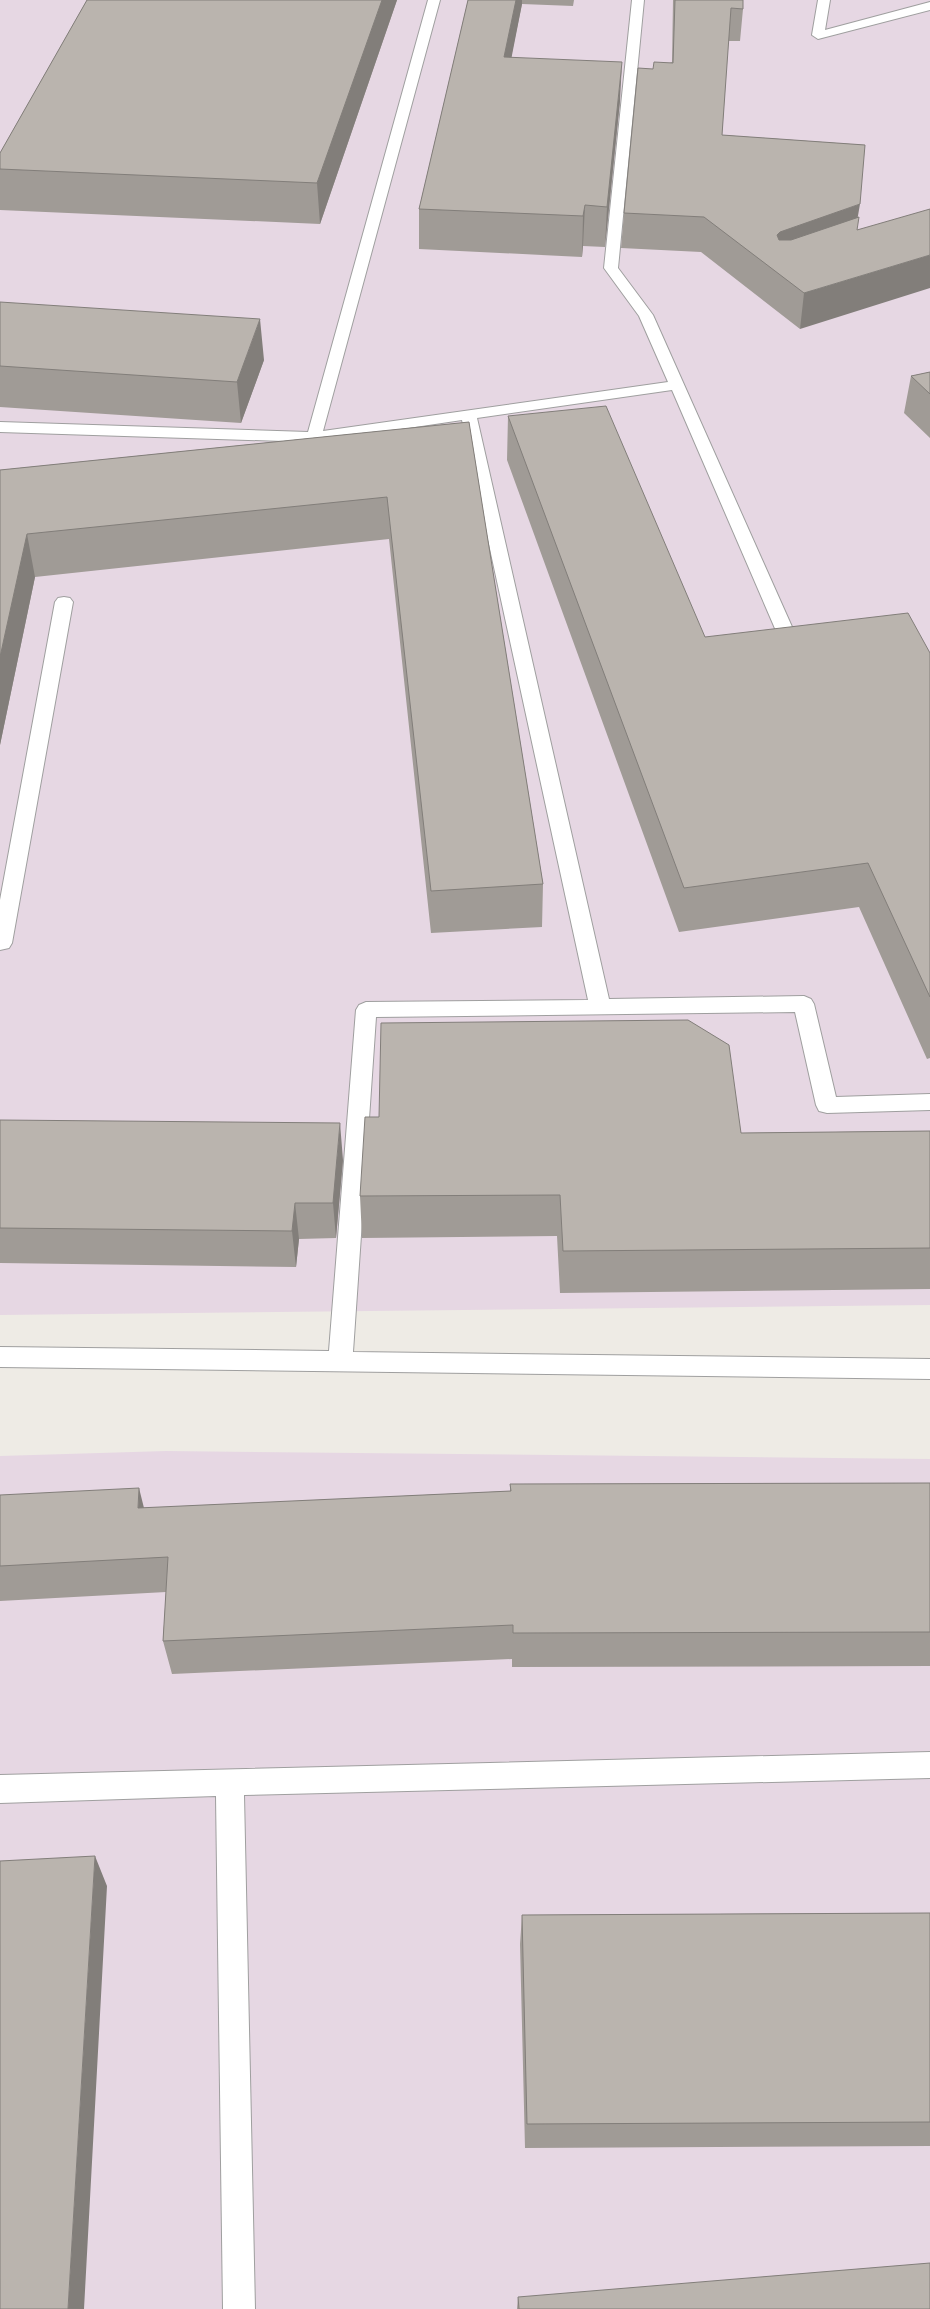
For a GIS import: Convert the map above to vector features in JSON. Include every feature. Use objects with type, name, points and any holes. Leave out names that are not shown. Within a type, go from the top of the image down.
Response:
[{"type":"street","points":[[314,437],[434,0]]},
{"type":"street","points":[[638,0],[611,268],[646,315],[792,647]]},
{"type":"street","points":[[824,0],[818,35],[930,6]]},
{"type":"street","points":[[0,427],[314,437],[677,385]]},
{"type":"street","points":[[469,415],[600,1006]]},
{"type":"street","points":[[0,943],[2,943],[64,602]]},
{"type":"street","points":[[340,1361],[366,1010],[804,1004],[828,1105],[930,1102]]},
{"type":"street","points":[[0,1357],[930,1369]]},
{"type":"street","points":[[0,1789],[930,1765]]},
{"type":"street","points":[[230,1782],[238,2309]]},
{"type":"shaded area","points":[[0,0],[930,0],[930,1305],[0,1315]]},
{"type":"shaded area","points":[[166,1451],[930,1459],[930,2309],[0,2309],[0,1456]]},
{"type":"building","points":[[87,0],[382,0],[317,183],[0,169],[0,153]]},
{"type":"building","points":[[468,0],[516,0],[504,57],[622,62],[607,207],[585,205],[583,216],[419,209]]},
{"type":"building","points":[[675,0],[743,0],[743,9],[731,8],[722,135],[865,145],[860,204],[780,232],[777,235],[779,240],[791,240],[859,217],[857,230],[930,209],[930,255],[804,293],[704,217],[624,213],[638,68],[653,69],[654,62],[673,63]]},
{"type":"building","points":[[0,302],[260,319],[237,382],[0,366]]},
{"type":"building","points":[[930,372],[930,394],[911,376]]},
{"type":"building","points":[[606,406],[705,637],[908,613],[930,653],[930,997],[868,863],[684,888],[508,416]]},
{"type":"building","points":[[469,422],[543,884],[431,891],[387,497],[27,534],[0,657],[0,470]]},
{"type":"building","points":[[688,1020],[729,1045],[741,1133],[930,1131],[930,1248],[563,1251],[560,1195],[360,1196],[365,1117],[379,1117],[381,1023]]},
{"type":"building","points":[[0,1120],[340,1123],[333,1203],[295,1203],[292,1231],[0,1228]]},
{"type":"building","points":[[930,1483],[930,1632],[513,1633],[513,1625],[163,1641],[168,1557],[0,1566],[0,1495],[139,1488],[138,1508],[511,1491],[510,1484]]},
{"type":"building","points":[[95,1856],[68,2309],[0,2309],[0,1861]]},
{"type":"building","points":[[930,1913],[930,2122],[527,2124],[522,1915]]},
{"type":"building","points":[[930,2263],[930,2309],[519,2309],[518,2297]]}]
